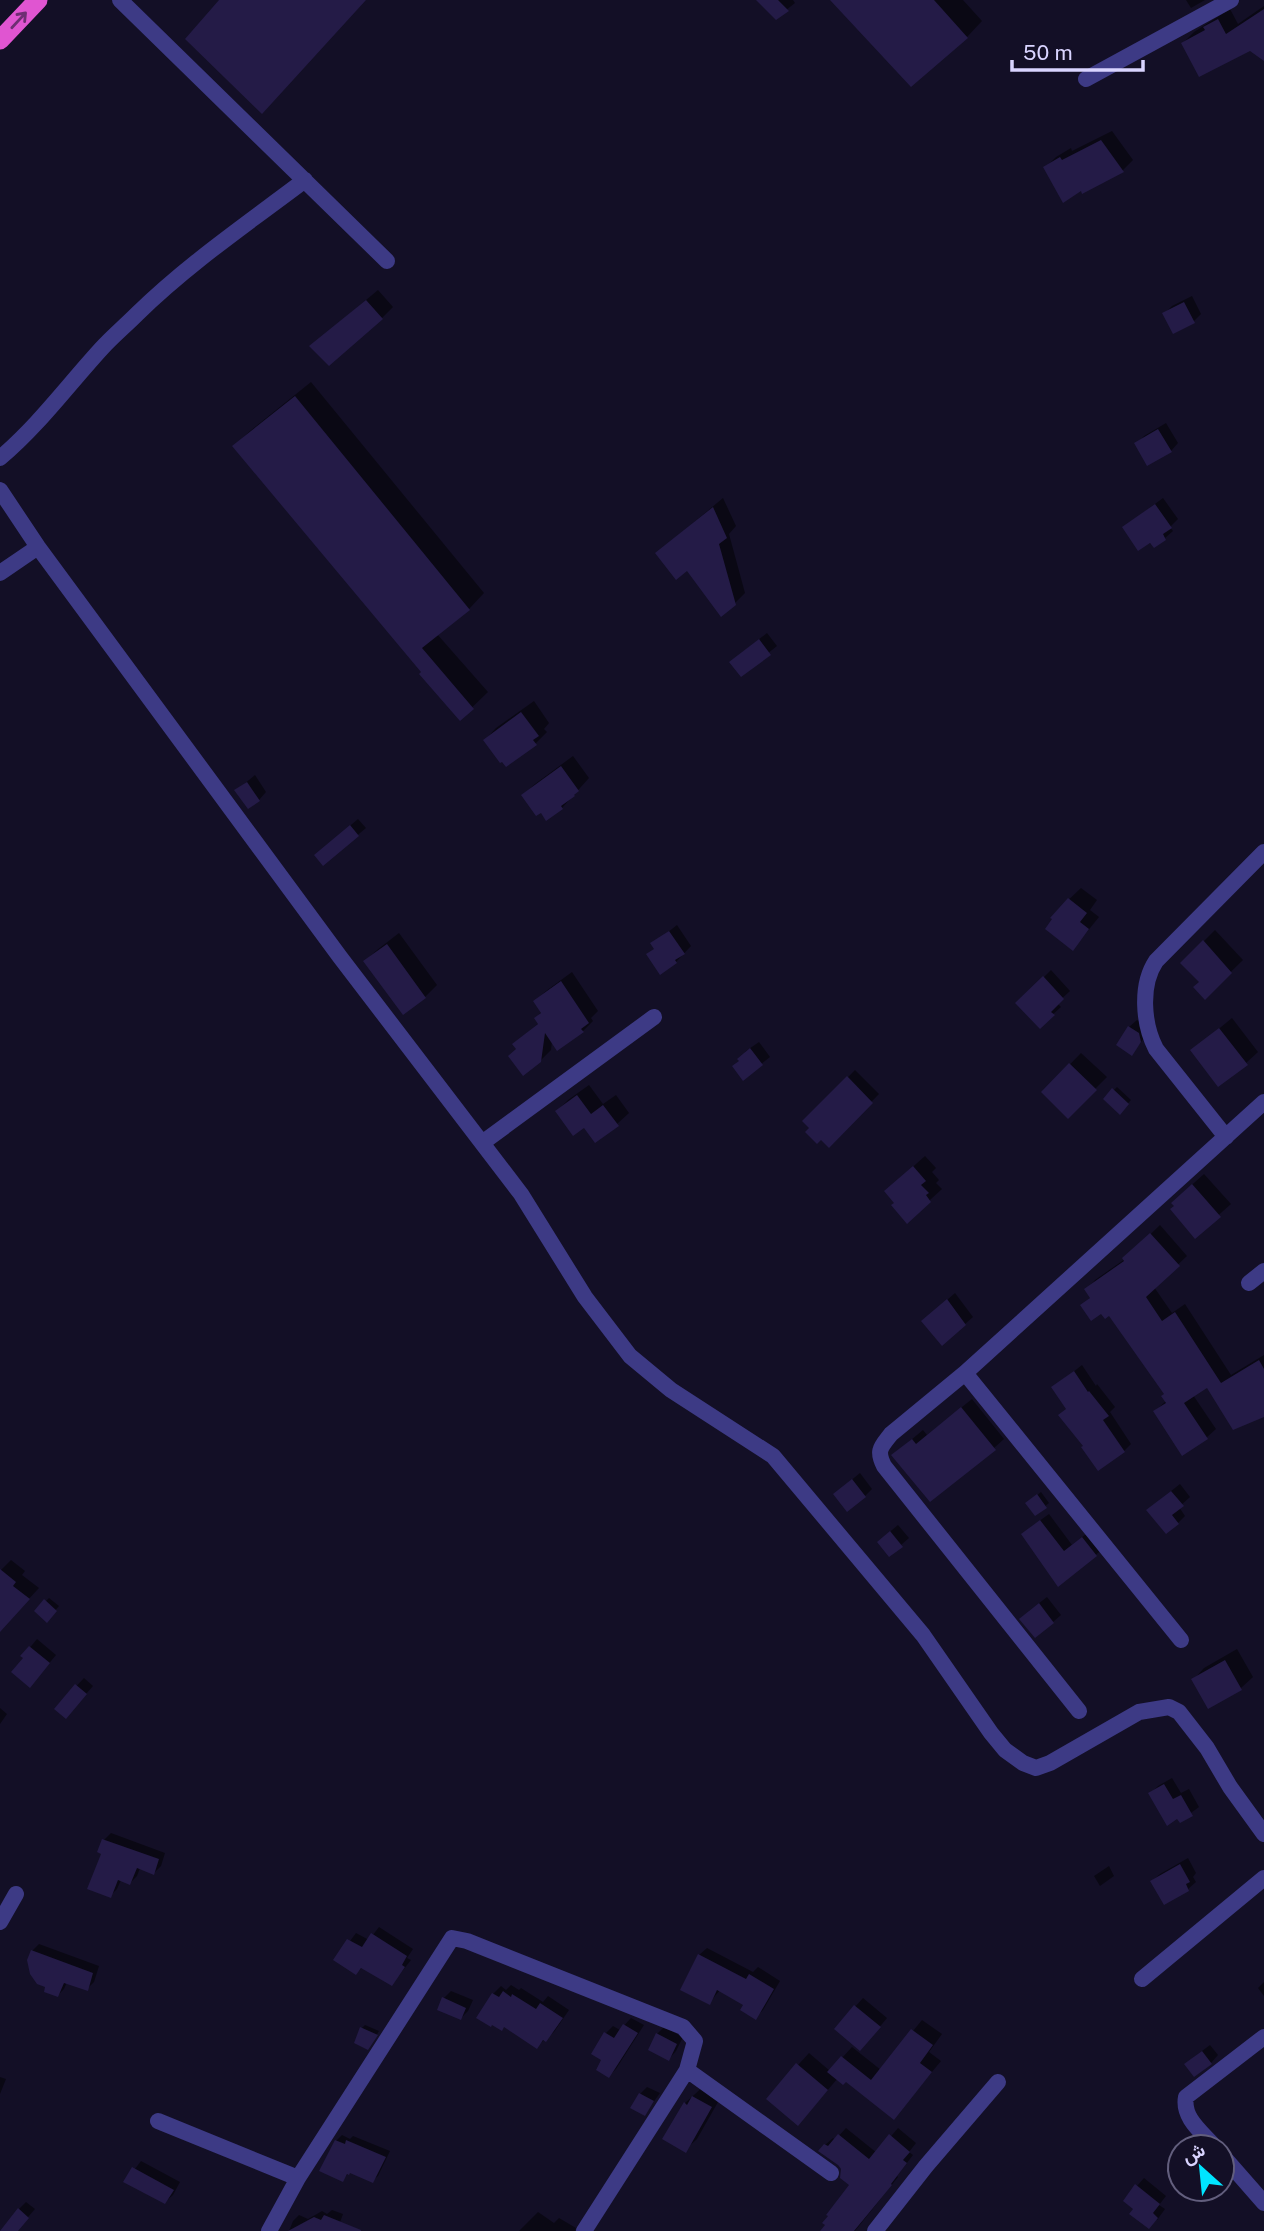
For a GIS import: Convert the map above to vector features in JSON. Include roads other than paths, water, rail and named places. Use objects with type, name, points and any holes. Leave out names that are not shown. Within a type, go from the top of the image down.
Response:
[{"type":"highway","points":[[0,40],[38,0]]},
{"type":"street","points":[[120,0],[387,261]]},
{"type":"street","points":[[1086,79],[1231,0]]},
{"type":"street","points":[[0,458],[52,408],[102,348],[140,311],[195,264],[304,180]]},
{"type":"street","points":[[0,490],[38,547],[324,934],[521,1194],[585,1297],[630,1356],[671,1390],[773,1456],[923,1635],[1005,1750],[1023,1763],[1036,1768],[1050,1763],[1139,1712],[1169,1707],[1179,1712],[1207,1748],[1264,1834]]},
{"type":"street","points":[[0,573],[38,547]]},
{"type":"street","points":[[1226,1136],[1150,1038],[1146,1013],[1147,982],[1156,961],[1264,852]]},
{"type":"street","points":[[482,1143],[654,1017]]},
{"type":"street","points":[[1079,1712],[884,1466],[880,1457],[881,1446],[891,1434],[965,1373],[1264,1102]]},
{"type":"street","points":[[1249,1283],[1264,1271]]},
{"type":"street","points":[[965,1373],[1181,1640]]},
{"type":"street","points":[[1142,1979],[1264,1878]]},
{"type":"street","points":[[0,1922],[16,1894]]},
{"type":"street","points":[[269,2231],[298,2178],[452,1938],[467,1941],[683,2027],[695,2041],[687,2070],[584,2231]]},
{"type":"street","points":[[1203,2133],[1188,2116],[1184,2106],[1186,2097],[1264,2037]]},
{"type":"street","points":[[687,2070],[831,2173]]},
{"type":"street","points":[[875,2231],[998,2082]]},
{"type":"street","points":[[158,2121],[298,2178]]},
{"type":"street","points":[[1236,2171],[1264,2203]]}]
